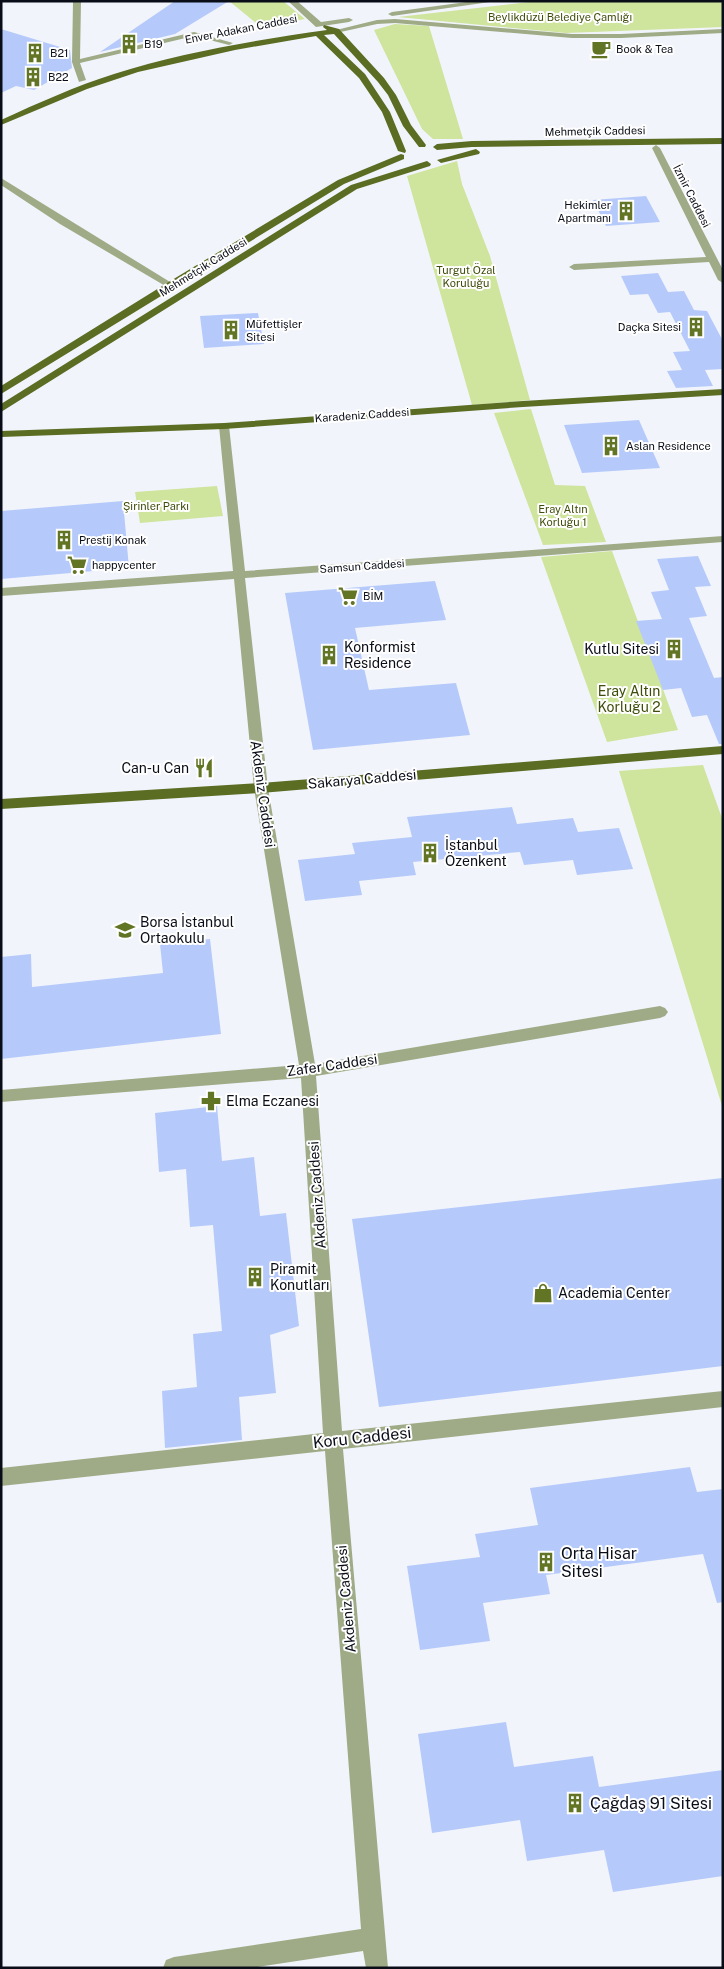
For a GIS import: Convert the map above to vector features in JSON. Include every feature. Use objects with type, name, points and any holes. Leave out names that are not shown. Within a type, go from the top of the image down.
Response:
[{"type":"main road","points":[[318,29],[336,30],[381,80],[392,95],[407,126],[422,145]]},
{"type":"main road","points":[[318,29],[362,76],[386,112],[402,154],[410,162],[428,164]]},
{"type":"main road","name":"Enver Adakan Caddesi","points":[[1,113],[82,80],[139,62],[229,42],[318,29]]},
{"type":"main road","name":"Enver Adakan Caddesi","points":[[1,123],[76,91],[134,71],[318,29]]},
{"type":"main road","name":"Mehmetçik Caddesi","points":[[1,409],[354,187],[441,160],[477,152],[654,146],[723,141]]},
{"type":"main road","name":"Mehmetçik Caddesi","points":[[1,391],[170,285],[341,182],[402,154],[410,146],[437,147],[472,144],[723,147]]},
{"type":"main road","points":[[437,147],[444,152],[441,160]]},
{"type":"main road","name":"Karadeniz Caddesi","points":[[1,434],[224,426],[523,404],[723,392]]},
{"type":"main road","name":"Sakarya Caddesi","points":[[1,804],[260,788],[723,750]]},
{"type":"street","points":[[77,1],[76,62],[77,75],[82,80]]},
{"type":"street","points":[[292,1],[318,29]]},
{"type":"street","name":"Enver Adakan Caddesi","points":[[318,29],[493,1]]},
{"type":"street","points":[[336,30],[377,22],[395,21],[572,36],[621,36],[723,31]]},
{"type":"street","points":[[76,62],[194,34],[229,42]]},
{"type":"street","name":"İzmir Caddesi","points":[[654,146],[712,259],[720,269],[723,280]]},
{"type":"street","points":[[1,181],[63,222],[170,285]]},
{"type":"street","points":[[574,267],[712,259]]},
{"type":"street","name":"Akdeniz Caddesi","points":[[224,426],[260,788],[308,1071],[333,1440],[377,1968]]},
{"type":"street","name":"Samsun Caddesi","points":[[1,592],[723,539]]},
{"type":"street","name":"Zafer Caddesi","points":[[1,1096],[308,1071],[660,1012]]},
{"type":"street","name":"Koru Caddesi","points":[[1,1477],[723,1399]]},
{"type":"street","points":[[174,1968],[373,1938]]},
{"type":"green space","points":[[229,1],[283,1],[305,19],[261,27]]},
{"type":"green space","name":"Beylikdüzü Belediye Çamlığı","points":[[538,1],[723,1],[723,27],[566,33],[398,17]]},
{"type":"green space","points":[[395,24],[429,26],[463,139],[433,139],[422,129],[374,30]]},
{"type":"green space","name":"Turgut Özal Koruluğu","points":[[457,161],[462,184],[490,256],[530,400],[472,405],[407,176]]},
{"type":"green space","name":"Eray Altın Korluğu 1","points":[[531,409],[555,485],[585,486],[606,542],[543,545],[494,413]]},
{"type":"green space","name":"Şirinler Parkı","points":[[217,486],[223,516],[140,523],[135,492]]},
{"type":"green space","name":"Eray Altın Korluğu 2","points":[[612,551],[678,730],[607,742],[541,557]]},
{"type":"green space","points":[[703,765],[723,821],[723,1109],[619,771]]},
{"type":"building","points":[[175,1],[229,1],[175,34],[100,52]]},
{"type":"building","points":[[1,29],[70,50],[72,68],[34,90],[16,86],[1,93]]},
{"type":"building","name":"Hekimler Apartmanı","points":[[646,196],[660,222],[606,226],[593,200]]},
{"type":"building","name":"Daçka Sitesi","points":[[658,273],[668,292],[684,291],[694,310],[707,311],[723,341],[723,369],[705,370],[713,386],[676,388],[667,371],[682,370],[673,352],[690,351],[670,312],[658,313],[648,294],[630,295],[621,276]]},
{"type":"building","name":"Müfettişler Sitesi","points":[[258,313],[264,344],[204,348],[200,316]]},
{"type":"building","name":"Aslan Residence","points":[[639,420],[660,468],[582,473],[564,425]]},
{"type":"building","name":"Prestij Konak","points":[[123,501],[129,568],[1,579],[1,511]]},
{"type":"building","name":"Kutlu Sitesi","points":[[698,556],[711,586],[695,587],[707,616],[689,618],[714,678],[723,677],[723,744],[719,744],[707,715],[692,717],[681,688],[663,690],[636,621],[662,619],[651,592],[669,590],[657,559]]},
{"type":"building","name":"Konformist Residence","points":[[435,581],[446,620],[355,628],[369,690],[456,683],[470,735],[313,750],[285,593]]},
{"type":"building","name":"İstanbul Özenkent","points":[[512,807],[517,824],[573,818],[578,832],[619,828],[633,869],[577,875],[573,860],[524,865],[520,852],[413,862],[416,875],[359,881],[362,895],[305,901],[298,860],[355,854],[352,843],[412,837],[407,817]]},
{"type":"building","name":"Borsa İstanbul Ortaokulu","points":[[210,939],[221,1034],[1,1059],[1,957],[31,954],[32,987],[163,973],[160,944]]},
{"type":"building","name":"Piramit Konutları","points":[[217,1106],[222,1161],[254,1157],[260,1216],[286,1213],[299,1326],[270,1335],[276,1393],[239,1397],[242,1440],[165,1448],[162,1391],[197,1387],[193,1334],[222,1331],[213,1225],[190,1227],[186,1169],[159,1172],[155,1113]]},
{"type":"building","name":"Academia Center","points":[[723,1178],[723,1366],[379,1407],[352,1219]]},
{"type":"building","name":"Orta Hisar Sitesi","points":[[690,1467],[697,1492],[723,1489],[723,1602],[717,1603],[703,1554],[546,1575],[550,1594],[483,1603],[490,1641],[420,1650],[407,1566],[480,1557],[475,1534],[538,1525],[530,1488]]},
{"type":"building","name":"Çağdaş 91 Sitesi","points":[[506,1722],[514,1767],[593,1756],[599,1787],[723,1770],[723,1876],[613,1892],[604,1850],[527,1861],[520,1820],[432,1833],[418,1734]]},
{"type":"place","name":"B19","points":[[129,44]]},
{"type":"place","name":"Book & Tea","points":[[601,49]]},
{"type":"place","name":"B21","points":[[35,53]]},
{"type":"place","name":"B22","points":[[33,77]]},
{"type":"place","name":"Hekimler Apartmanı","points":[[626,211]]},
{"type":"place","name":"Daçka Sitesi","points":[[696,327]]},
{"type":"place","name":"Müfettişler Sitesi","points":[[231,330]]},
{"type":"place","name":"Aslan Residence","points":[[611,446]]},
{"type":"place","name":"Prestij Konak","points":[[64,540]]},
{"type":"place","name":"happycenter","points":[[77,565]]},
{"type":"place","name":"BİM","points":[[348,596]]},
{"type":"place","name":"Kutlu Sitesi","points":[[674,649]]},
{"type":"place","name":"Konformist Residence","points":[[329,655]]},
{"type":"place","name":"Can-u Can","points":[[204,768]]},
{"type":"place","name":"İstanbul Özenkent","points":[[430,853]]},
{"type":"place","name":"Borsa İstanbul Ortaokulu","points":[[125,930]]},
{"type":"place","name":"Elma Eczanesi","points":[[211,1101]]},
{"type":"place","name":"Piramit Konutları","points":[[255,1277]]},
{"type":"place","name":"Academia Center","points":[[543,1293]]},
{"type":"place","name":"Orta Hisar Sitesi","points":[[546,1562]]},
{"type":"place","name":"Çağdaş 91 Sitesi","points":[[575,1803]]}]
